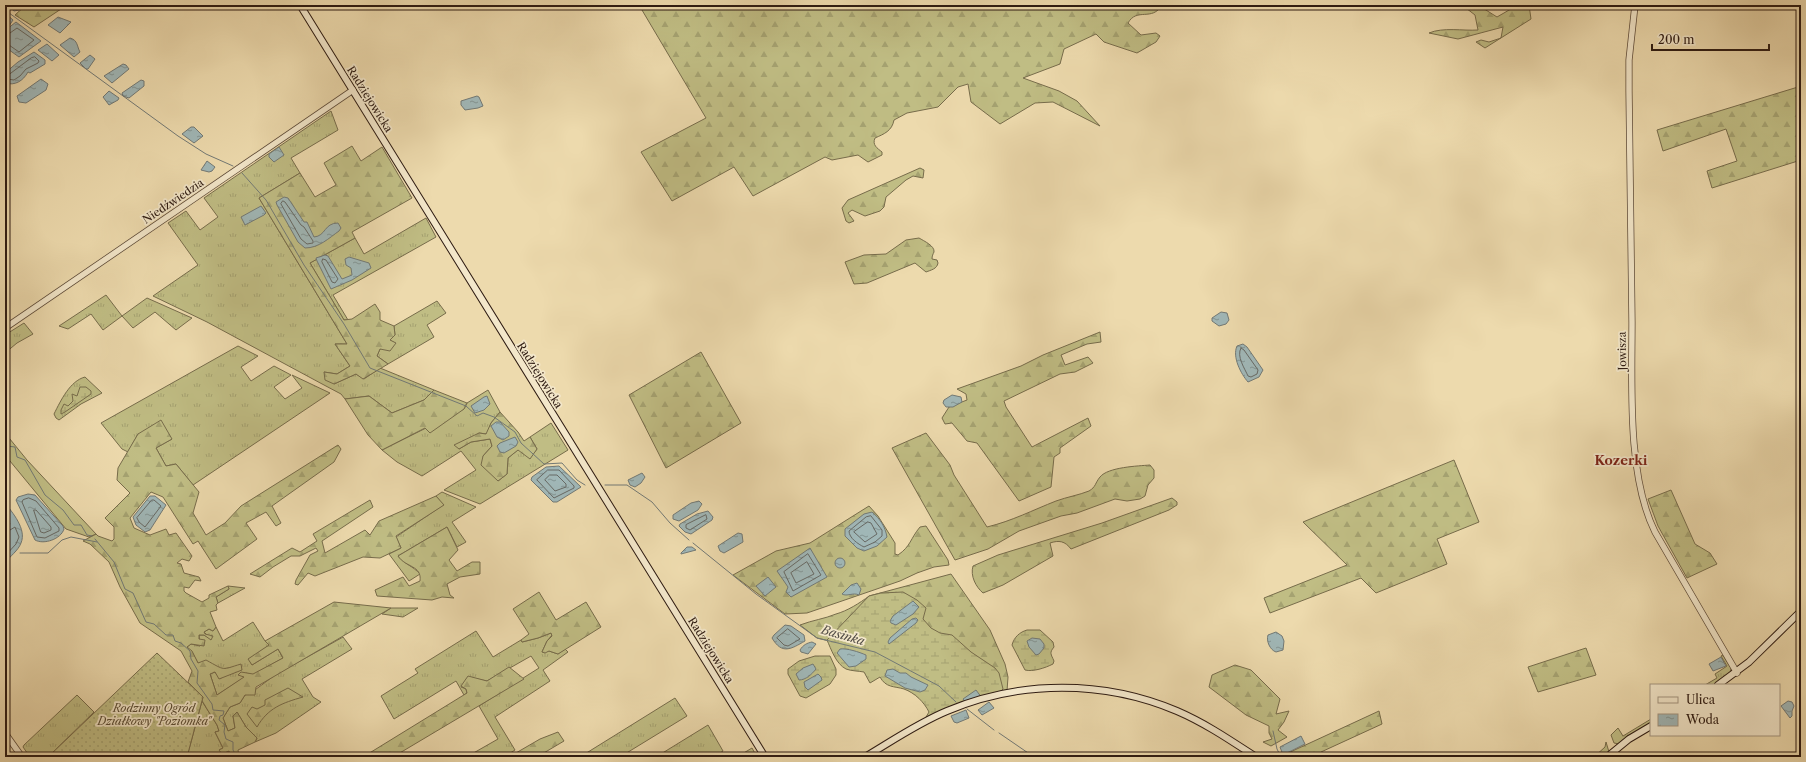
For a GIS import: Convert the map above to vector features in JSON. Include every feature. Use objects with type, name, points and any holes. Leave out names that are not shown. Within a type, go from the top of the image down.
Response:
[{"type":"main road","name":"Radziejowicka","points":[[300,5],[764,756]]},
{"type":"main road","points":[[1720,684],[1736,673],[1768,645],[1801,611]]},
{"type":"main road","points":[[865,757],[927,720],[966,704],[993,696],[1019,691],[1068,688],[1117,693],[1167,707],[1200,722],[1256,757]]},
{"type":"main road","points":[[1607,757],[1629,739],[1650,727]]},
{"type":"street","name":"Jowisza","points":[[1635,5],[1629,60],[1629,91],[1633,398],[1640,485],[1646,510],[1653,526],[1736,673]]},
{"type":"street","name":"Niedźwiedzia","points":[[5,328],[353,90]]},
{"type":"street","points":[[5,733],[22,757]]},
{"type":"green space","points":[[26,5],[67,5],[34,27],[15,15]]},
{"type":"green space","points":[[639,5],[1162,5],[1154,13],[1136,16],[1128,23],[1141,35],[1156,33],[1160,36],[1156,42],[1137,53],[1104,42],[1096,34],[1064,49],[1060,64],[1023,78],[1059,91],[1077,101],[1100,126],[1053,102],[1035,103],[1000,124],[971,102],[968,84],[958,87],[938,107],[907,113],[894,120],[889,129],[874,140],[877,148],[882,152],[882,155],[868,162],[858,155],[832,160],[825,157],[753,196],[734,167],[672,201],[641,152],[706,118]]},
{"type":"green space","points":[[1462,5],[1478,5],[1497,17],[1516,6],[1529,5],[1531,19],[1501,38],[1503,27],[1458,39],[1429,33],[1440,30],[1478,30],[1475,15]]},
{"type":"green space","points":[[1501,38],[1485,48],[1476,42],[1481,40],[1489,42]]},
{"type":"green space","points":[[1798,87],[1801,89],[1801,160],[1712,188],[1707,171],[1737,161],[1726,129],[1663,151],[1657,130]]},
{"type":"green space","points":[[331,111],[338,130],[291,158],[300,173],[259,198],[347,344],[335,344],[350,366],[337,374],[324,372],[334,384],[356,374],[364,379],[380,368],[434,390],[424,400],[392,413],[369,396],[345,399],[341,394],[207,322],[153,296],[198,265],[168,223],[186,211],[200,230],[218,217],[204,198]]},
{"type":"green space","points":[[352,146],[361,161],[382,147],[412,198],[352,232],[355,238],[310,263],[344,320],[352,319],[375,304],[380,312],[380,320],[394,326],[395,335],[390,340],[396,343],[390,351],[380,349],[377,356],[388,364],[363,379],[356,374],[334,384],[325,380],[324,372],[337,374],[350,366],[335,344],[347,344],[259,198],[300,173],[315,197],[336,185],[324,163]]},
{"type":"green space","points":[[920,168],[924,170],[923,178],[913,176],[906,180],[886,197],[884,207],[880,211],[865,216],[852,210],[848,213],[854,221],[849,223],[846,221],[842,208],[848,200]]},
{"type":"green space","points":[[426,218],[436,237],[333,295],[348,320],[344,320],[310,263],[355,238],[364,254]]},
{"type":"green space","points":[[919,238],[933,248],[934,252],[932,259],[937,260],[938,263],[935,268],[926,272],[915,263],[867,283],[854,284],[845,262],[864,255],[886,254],[906,240]]},
{"type":"green space","points":[[106,295],[122,316],[103,330],[91,314],[68,329],[59,326]]},
{"type":"green space","points":[[147,298],[192,318],[176,330],[155,312],[133,328],[122,316]]},
{"type":"green space","points":[[437,301],[446,313],[427,325],[434,337],[388,364],[377,356],[380,349],[395,343],[390,340],[395,335],[394,326]]},
{"type":"green space","points":[[24,323],[33,334],[17,343],[5,353],[5,335]]},
{"type":"green space","points":[[1100,332],[1101,342],[1087,344],[1061,355],[1065,365],[1088,357],[1093,363],[1075,372],[1060,374],[1004,401],[1006,407],[1032,447],[1088,418],[1091,426],[1060,448],[1060,453],[1054,457],[1051,487],[1019,501],[977,443],[967,441],[952,423],[945,424],[942,418],[949,407],[967,400],[966,394],[957,389],[1021,366],[1043,355]]},
{"type":"green space","points":[[238,346],[258,356],[241,367],[251,381],[274,366],[291,375],[274,387],[285,399],[302,388],[292,375],[330,393],[193,485],[176,464],[166,466],[156,448],[172,439],[138,434],[128,452],[122,449],[101,423]]},
{"type":"green space","points":[[701,352],[741,423],[666,468],[629,395]]},
{"type":"green space","points":[[85,377],[102,393],[81,404],[59,420],[54,414],[63,397],[75,382]]},
{"type":"green space","points":[[80,387],[86,387],[91,391],[91,394],[61,414],[64,404],[68,406],[73,401],[72,394],[77,396]]},
{"type":"green space","points":[[434,390],[467,403],[464,409],[430,433],[425,428],[382,450],[368,435],[345,399],[369,396],[392,413],[424,400]]},
{"type":"green space","points":[[488,390],[500,412],[491,423],[487,434],[479,433],[459,449],[471,442],[490,439],[492,446],[483,456],[498,481],[507,474],[508,458],[519,449],[530,458],[537,449],[530,437],[551,423],[568,450],[480,504],[444,490],[476,470],[461,451],[422,476],[397,462],[382,450],[464,409],[467,403]]},
{"type":"green space","points":[[500,412],[524,441],[530,437],[537,449],[530,459],[518,450],[508,458],[507,474],[498,481],[481,465],[483,456],[492,446],[490,439],[471,442],[459,449],[454,445],[479,433],[486,434],[491,423]]},
{"type":"green space","points":[[161,420],[172,439],[156,448],[166,466],[176,464],[199,492],[193,513],[206,535],[225,523],[241,506],[338,445],[341,449],[334,462],[272,506],[281,523],[276,526],[266,512],[246,523],[257,539],[216,569],[198,541],[193,544],[163,497],[151,492],[130,518],[134,528],[150,535],[166,529],[169,535],[176,533],[192,556],[189,561],[182,559],[177,563],[181,564],[184,573],[199,577],[201,581],[195,580],[189,588],[184,587],[184,591],[186,593],[202,602],[209,598],[209,595],[228,586],[229,589],[216,597],[218,603],[216,605],[217,610],[210,612],[216,627],[213,631],[209,629],[204,632],[205,634],[213,636],[211,640],[204,635],[199,635],[199,639],[205,640],[204,646],[191,644],[187,647],[192,651],[198,663],[206,660],[221,668],[241,664],[242,670],[219,679],[215,672],[210,674],[217,695],[244,677],[238,675],[241,672],[253,674],[283,658],[278,649],[252,665],[248,659],[269,645],[265,641],[334,602],[391,608],[256,687],[255,695],[245,695],[240,703],[230,707],[223,718],[228,731],[235,728],[233,716],[237,712],[246,727],[257,738],[255,742],[238,750],[239,757],[231,757],[229,751],[222,754],[219,750],[223,748],[215,732],[219,731],[217,725],[202,701],[203,697],[188,682],[192,671],[181,651],[140,623],[120,587],[109,562],[90,544],[83,541],[96,534],[112,541],[114,539],[114,527],[105,518],[130,493],[117,480],[118,468],[138,434]]},
{"type":"green space","points":[[5,433],[27,460],[96,534],[89,537],[66,529],[5,455]]},
{"type":"green space","points":[[926,433],[950,465],[954,475],[987,527],[1014,519],[1056,501],[1089,491],[1093,488],[1100,477],[1116,469],[1150,465],[1154,470],[1154,478],[1148,485],[1145,496],[1140,499],[1127,501],[1115,499],[1077,513],[1061,516],[1019,531],[988,549],[955,560],[892,448]]},
{"type":"green space","points":[[1454,460],[1479,522],[1437,539],[1447,564],[1376,593],[1361,578],[1270,613],[1264,598],[1347,565],[1303,522]]},
{"type":"green space","points":[[1671,490],[1695,544],[1710,553],[1717,564],[1687,578],[1658,526],[1648,499]]},
{"type":"green space","points":[[442,492],[476,507],[452,522],[466,542],[457,547],[447,527],[398,556],[420,574],[409,581],[389,554],[401,548],[396,537],[443,505],[436,496]]},
{"type":"green space","points":[[436,496],[444,505],[396,536],[401,548],[380,558],[363,557],[315,576],[308,573],[298,585],[295,584],[310,555],[318,551],[316,548],[300,556],[291,556],[260,577],[250,574],[292,548],[300,552],[317,541],[313,534],[370,500],[373,507],[322,541],[325,553],[365,530],[370,535],[379,521]]},
{"type":"green space","points":[[1172,498],[1177,502],[1177,505],[1169,510],[1071,549],[1062,542],[1050,543],[1053,556],[1003,585],[983,593],[974,581],[972,574],[973,566],[998,555],[1102,523]]},
{"type":"green space","points":[[869,506],[878,516],[895,543],[895,554],[898,555],[906,549],[920,527],[926,526],[948,560],[949,565],[934,567],[900,581],[807,613],[785,614],[733,575],[776,551],[810,543]]},
{"type":"green space","points":[[447,527],[458,550],[449,560],[457,571],[472,562],[480,562],[480,574],[460,577],[447,584],[450,595],[454,598],[442,597],[432,600],[377,596],[375,590],[403,577],[409,586],[420,581],[419,572],[401,560],[398,556]]},
{"type":"green space","points":[[951,574],[990,630],[1005,664],[1008,677],[1007,691],[960,704],[875,652],[817,638],[800,625],[845,611],[869,596]]},
{"type":"green space","points":[[228,586],[245,588],[218,603],[216,597],[229,589]]},
{"type":"green space","points":[[539,592],[556,620],[586,602],[601,627],[558,654],[549,651],[545,653],[542,652],[547,641],[552,636],[551,633],[522,642],[521,640],[529,634],[513,609]]},
{"type":"green space","points":[[903,592],[917,600],[926,608],[923,619],[931,628],[940,633],[952,635],[971,652],[995,668],[999,673],[1003,689],[999,693],[960,704],[926,717],[929,712],[927,708],[919,698],[912,693],[904,689],[888,685],[882,681],[880,677],[870,683],[864,672],[846,669],[839,664],[827,640],[869,596],[881,593]]},
{"type":"green space","points":[[391,608],[418,608],[403,617],[382,614]]},
{"type":"green space","points":[[253,622],[265,641],[270,645],[249,659],[252,665],[278,649],[283,658],[253,675],[246,673],[245,677],[217,695],[210,674],[215,672],[220,679],[235,667],[222,669],[198,663],[192,652],[187,647],[191,644],[200,646],[199,635],[204,635],[211,639],[204,632],[209,629],[213,631],[216,627],[223,641]]},
{"type":"green space","points":[[1027,630],[1040,630],[1053,642],[1054,647],[1051,654],[1054,661],[1053,664],[1039,669],[1025,670],[1012,645],[1018,635]]},
{"type":"green space","points":[[476,631],[493,657],[521,640],[522,642],[551,633],[552,635],[547,641],[542,652],[549,651],[558,654],[565,649],[568,652],[543,670],[550,681],[495,717],[515,750],[504,757],[471,757],[470,755],[498,739],[479,706],[539,668],[531,656],[487,681],[468,677],[461,687],[466,689],[467,693],[464,695],[456,681],[394,719],[381,696],[418,673],[415,669]]},
{"type":"green space","points":[[343,637],[352,649],[302,679],[313,697],[321,702],[276,733],[255,742],[257,738],[246,727],[237,712],[233,716],[235,728],[228,731],[223,718],[230,707],[240,703],[245,695],[278,673]]},
{"type":"green space","points":[[1586,648],[1596,675],[1538,692],[1528,667]]},
{"type":"green space","name":"Rodzinny Ogród Działkowy \"Poziomka\"","points":[[157,653],[203,697],[187,757],[48,757]]},
{"type":"green space","points":[[1723,655],[1731,668],[1730,674],[1715,684],[1707,684],[1717,678],[1715,674],[1727,666],[1721,656]]},
{"type":"green space","points":[[815,656],[830,656],[836,669],[836,675],[830,684],[806,698],[800,696],[788,674],[788,669],[799,661]]},
{"type":"green space","points":[[1235,665],[1251,670],[1280,699],[1276,714],[1289,711],[1278,730],[1287,737],[1271,746],[1263,742],[1272,739],[1269,733],[1269,726],[1246,715],[1209,687],[1212,675]]},
{"type":"green space","points":[[509,667],[524,679],[393,757],[363,757],[467,693],[466,689],[461,686],[468,676],[487,681]]},
{"type":"green space","points":[[288,688],[303,697],[276,707],[266,715],[257,727],[247,714],[252,707],[257,709],[265,705],[265,700]]},
{"type":"green space","points":[[77,695],[94,712],[48,757],[30,757],[23,747],[24,745]]},
{"type":"green space","points":[[675,698],[687,716],[620,757],[580,757]]},
{"type":"green space","points":[[202,701],[217,725],[219,731],[215,732],[223,748],[219,750],[229,751],[231,757],[187,757]]},
{"type":"green space","points":[[1379,711],[1382,724],[1321,752],[1323,757],[1291,757],[1286,754]]},
{"type":"green space","points":[[1650,720],[1650,724],[1619,744],[1614,743],[1611,735],[1618,728],[1623,736]]},
{"type":"green space","points":[[708,725],[723,751],[714,757],[656,757]]},
{"type":"green space","points":[[558,732],[564,741],[537,757],[509,757],[540,739]]},
{"type":"green space","points":[[1606,742],[1609,752],[1603,757],[1594,757],[1605,747]]},
{"type":"green space","points":[[752,748],[757,757],[737,757]]},
{"type":"water","points":[[7,5],[22,5],[19,10],[14,11]]},
{"type":"water","points":[[5,13],[13,20],[7,29],[16,22],[41,41],[19,57],[5,47]]},
{"type":"water","points":[[58,17],[71,22],[60,33],[48,25]]},
{"type":"water","points":[[70,38],[76,42],[80,52],[74,57],[60,45]]},
{"type":"water","points":[[47,44],[59,55],[52,61],[38,50]]},
{"type":"water","points":[[34,52],[45,60],[45,64],[30,73],[28,72],[24,78],[18,82],[12,84],[5,83],[5,73],[18,62]]},
{"type":"water","points":[[90,55],[95,59],[88,69],[86,69],[80,63]]},
{"type":"water","points":[[123,64],[129,69],[112,83],[104,76]]},
{"type":"water","points":[[41,79],[48,84],[46,90],[26,103],[19,102],[17,96]]},
{"type":"water","points":[[141,80],[144,81],[144,86],[129,98],[123,96],[122,93]]},
{"type":"water","points":[[109,91],[119,98],[109,105],[103,97]]},
{"type":"water","points":[[477,96],[479,97],[483,106],[465,110],[461,105],[461,101]]},
{"type":"water","points":[[191,127],[194,127],[203,136],[194,143],[182,134]]},
{"type":"water","points":[[279,147],[284,155],[274,162],[269,157],[269,154]]},
{"type":"water","points":[[207,161],[215,167],[209,172],[201,170]]},
{"type":"water","points":[[284,197],[288,198],[304,222],[307,222],[314,237],[321,234],[327,227],[333,224],[338,223],[341,228],[324,242],[310,248],[305,248],[298,242],[277,205],[276,202]]},
{"type":"water","points":[[261,206],[266,213],[245,225],[241,217]]},
{"type":"water","points":[[325,255],[328,256],[342,279],[352,275],[351,268],[346,265],[345,259],[349,257],[369,263],[371,268],[352,280],[331,289],[316,258]]},
{"type":"water","points":[[1221,312],[1227,313],[1229,320],[1226,324],[1219,326],[1212,321],[1212,318]]},
{"type":"water","points":[[1243,344],[1247,347],[1263,370],[1259,377],[1248,382],[1240,370],[1236,360],[1237,346]]},
{"type":"water","points":[[952,395],[961,397],[962,402],[953,407],[946,407],[943,403],[944,400]]},
{"type":"water","points":[[487,396],[490,404],[484,410],[475,413],[471,406]]},
{"type":"water","points":[[496,422],[500,422],[509,432],[509,436],[503,440],[497,437],[491,426]]},
{"type":"water","points":[[515,437],[518,442],[516,446],[504,453],[500,452],[497,446],[500,443]]},
{"type":"water","points":[[559,466],[581,487],[557,502],[553,502],[531,480],[532,477],[546,467]]},
{"type":"water","points":[[642,473],[645,477],[641,483],[635,487],[630,485],[628,480]]},
{"type":"water","points":[[28,494],[35,495],[63,526],[64,529],[59,536],[52,540],[43,542],[35,540],[16,500],[18,497]]},
{"type":"water","points":[[150,496],[155,496],[166,505],[150,530],[145,532],[136,525],[133,517]]},
{"type":"water","points":[[699,501],[702,504],[698,510],[679,521],[673,519],[673,515],[691,503]]},
{"type":"water","points":[[5,503],[18,521],[22,532],[22,538],[18,549],[5,563],[5,530],[10,524],[5,516]]},
{"type":"water","points":[[708,511],[713,517],[712,520],[691,534],[685,532],[679,526],[697,514]]},
{"type":"water","points":[[872,512],[882,523],[887,537],[877,546],[864,551],[857,548],[845,536],[845,529],[864,514]]},
{"type":"water","points":[[738,533],[742,534],[743,542],[724,553],[720,551],[718,546]]},
{"type":"water","points":[[687,547],[692,547],[696,550],[681,554]]},
{"type":"water","points":[[810,548],[827,577],[791,597],[786,592],[788,587],[777,571]]},
{"type":"water","points":[[840,558],[845,563],[840,568],[835,563]]},
{"type":"water","points":[[768,577],[776,587],[765,596],[756,586]]},
{"type":"water","points":[[857,583],[861,589],[859,595],[842,594],[851,585]]},
{"type":"water","points":[[913,601],[919,607],[913,614],[896,625],[891,623],[890,621],[893,616]]},
{"type":"water","points":[[916,618],[918,620],[916,623],[889,644],[888,642],[890,638],[912,619]]},
{"type":"water","points":[[785,625],[791,626],[804,635],[805,641],[787,649],[779,647],[772,638]]},
{"type":"water","points":[[1276,632],[1282,636],[1284,641],[1283,650],[1276,652],[1270,647],[1268,635]]},
{"type":"water","points":[[1032,638],[1040,639],[1044,644],[1044,648],[1039,654],[1036,655],[1029,647],[1027,641]]},
{"type":"water","points":[[812,642],[816,644],[808,654],[801,652],[800,650],[804,646]]},
{"type":"water","points":[[840,649],[866,655],[866,659],[856,666],[849,667],[837,653]]},
{"type":"water","points":[[1721,657],[1726,666],[1713,671],[1709,664]]},
{"type":"water","points":[[813,664],[816,669],[811,675],[799,680],[796,674],[803,668]]},
{"type":"water","points":[[893,669],[900,673],[906,673],[928,685],[925,690],[920,692],[905,688],[885,676],[887,670]]},
{"type":"water","points":[[818,674],[822,680],[808,690],[805,687],[804,682]]},
{"type":"water","points":[[976,690],[982,698],[966,703],[963,699]]},
{"type":"water","points":[[1788,701],[1792,702],[1794,706],[1792,716],[1790,718],[1781,706]]},
{"type":"water","points":[[989,702],[994,708],[982,715],[978,710]]},
{"type":"water","points":[[966,710],[969,718],[957,723],[954,722],[951,716]]},
{"type":"water","points":[[1301,736],[1305,744],[1283,755],[1280,747]]},
{"type":"waterway","points":[[5,10],[178,136],[206,154],[233,166]]},
{"type":"waterway","points":[[242,173],[266,200],[304,265],[344,324],[370,368],[466,406],[477,416],[483,413],[494,417],[515,432],[521,443],[544,464],[562,463],[577,480],[585,485]]},
{"type":"waterway","points":[[5,444],[7,446],[15,447],[17,457],[25,460],[45,495],[63,510],[74,525],[81,525],[87,535],[92,536]]},
{"type":"waterway","points":[[605,485],[627,485],[652,502],[670,523],[689,540]]},
{"type":"waterway","points":[[20,553],[48,553],[62,540],[71,537],[97,542]]},
{"type":"waterway","points":[[95,539],[114,562],[125,589],[133,593],[146,622],[154,624],[166,635],[173,635],[175,641],[181,643],[190,651],[191,659],[198,671],[197,683],[212,704],[213,710],[224,711],[219,720],[225,725],[224,732],[226,739],[233,742],[233,750],[237,757]]},
{"type":"waterway","name":"Basinka","points":[[693,543],[756,594],[817,638],[875,652],[939,686],[956,702]]},
{"type":"waterway","points":[[967,709],[994,730]]},
{"type":"waterway","points":[[1273,731],[1277,749],[1281,757]]},
{"type":"waterway","name":"Basinka","points":[[999,733],[1034,757]]},
{"type":"district","name":"Kozerki","points":[[1621,460]]}]
